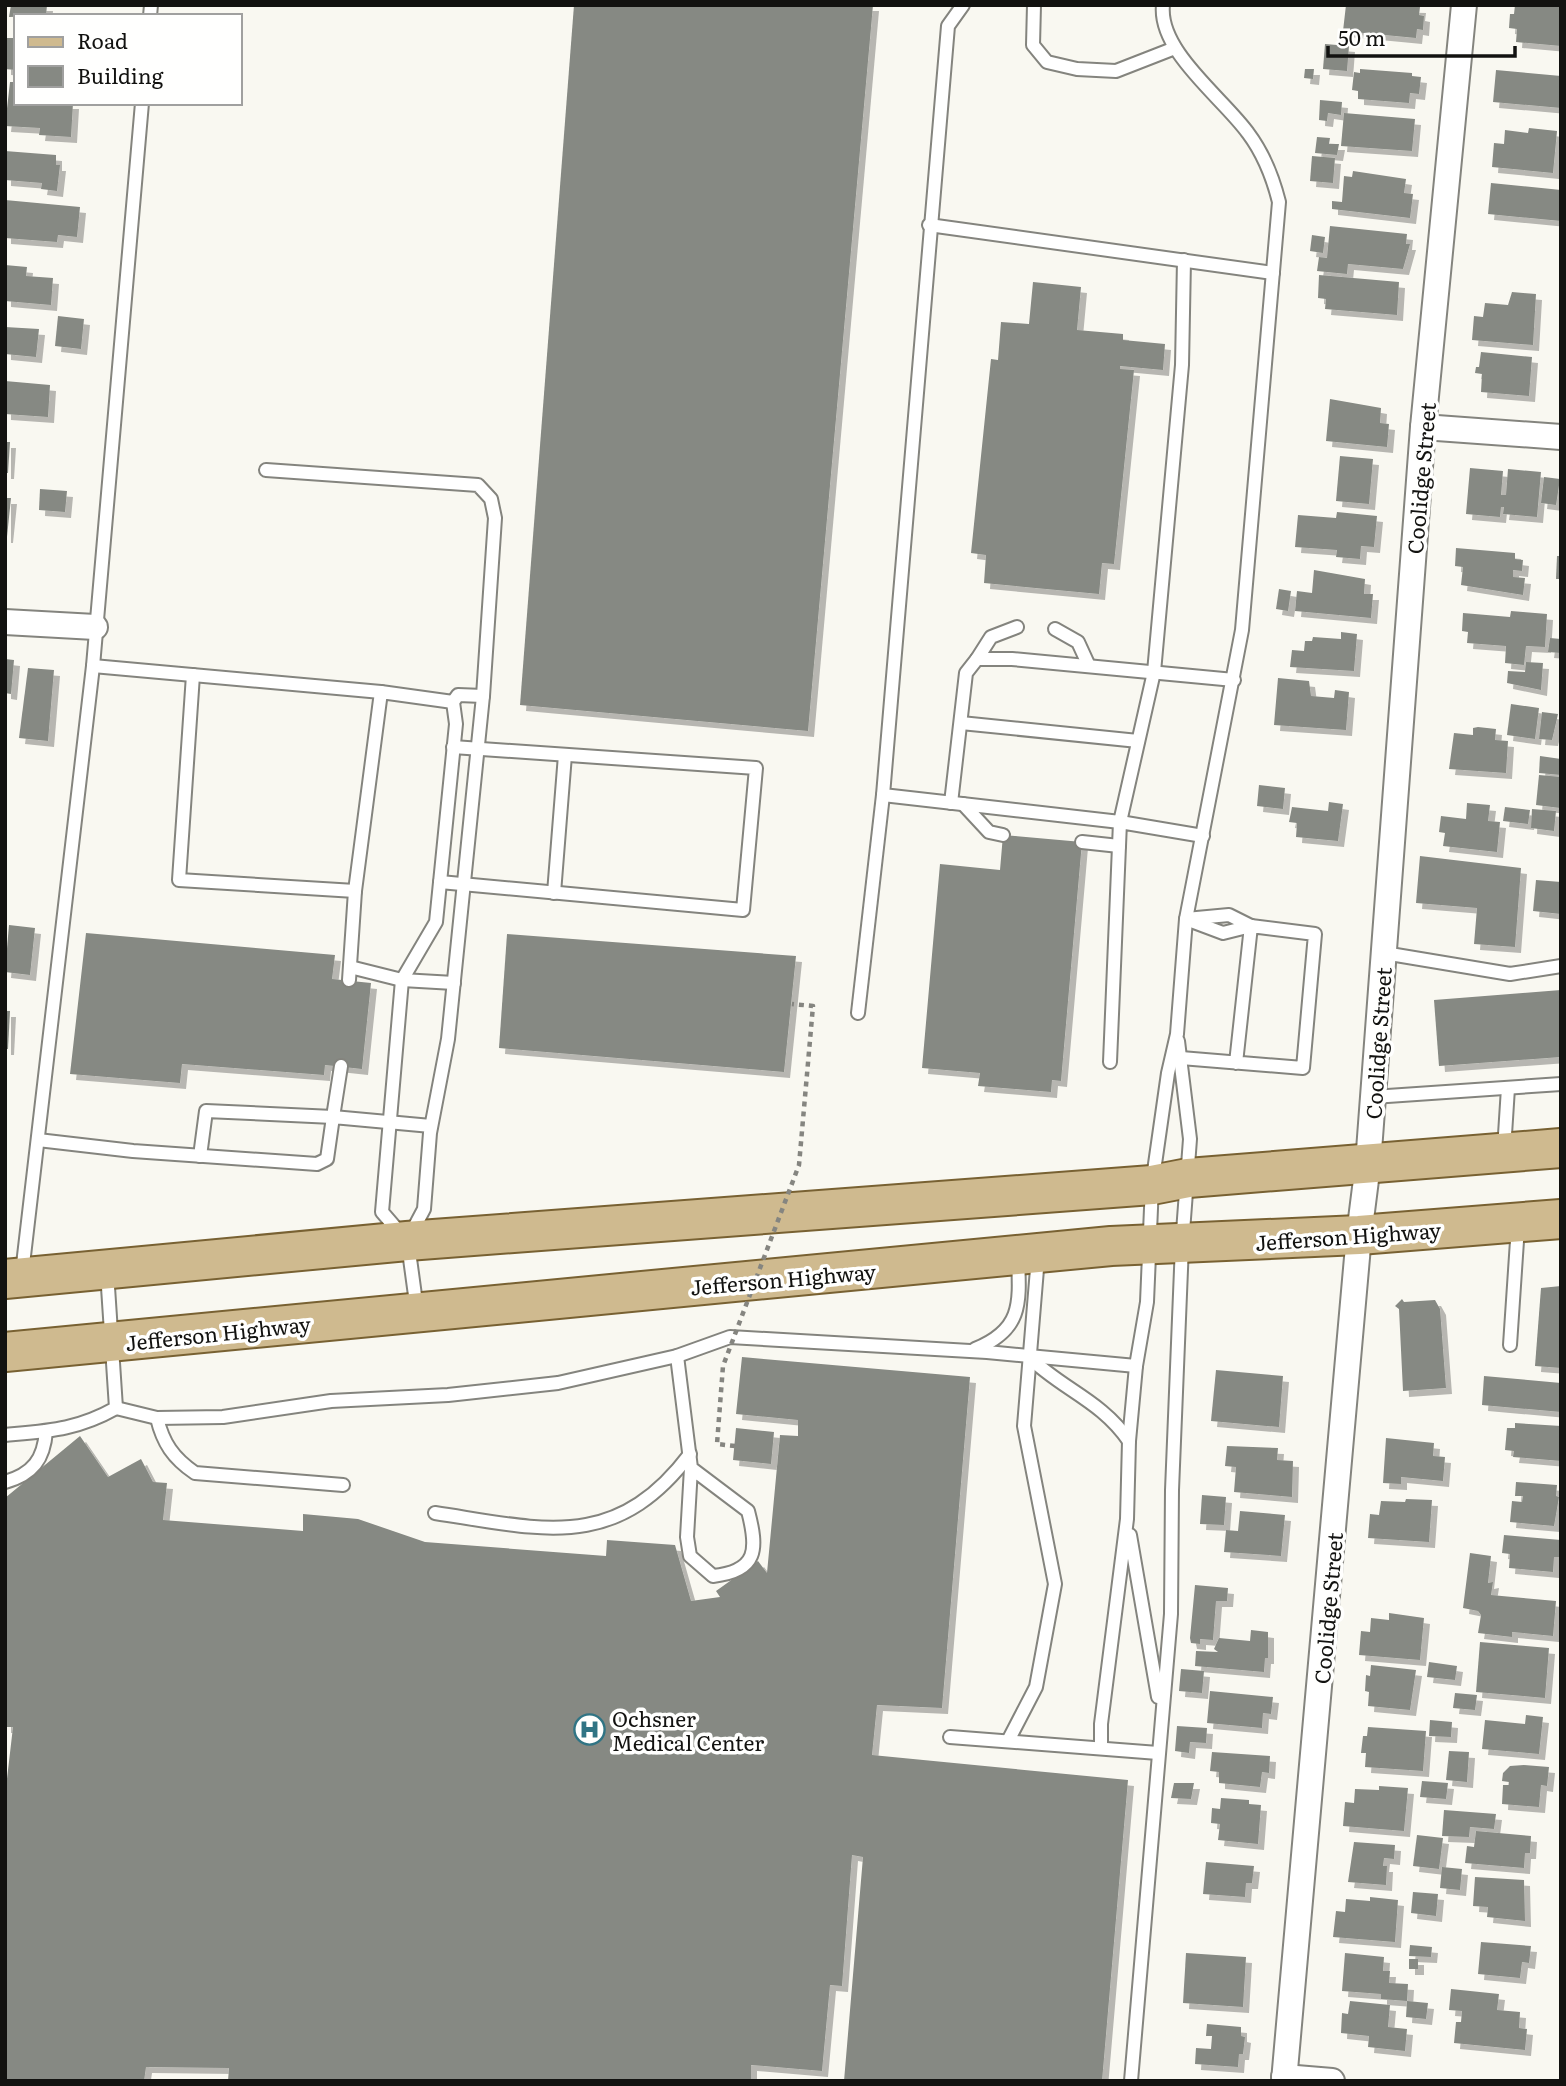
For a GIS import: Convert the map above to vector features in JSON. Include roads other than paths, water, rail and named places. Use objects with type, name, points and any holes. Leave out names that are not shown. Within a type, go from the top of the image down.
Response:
[{"type":"main road","points":[[14,1278],[407,1241],[1561,1149]]},
{"type":"main road","name":"Jefferson Highway","points":[[5,1352],[1028,1254],[1359,1236],[1561,1219]]},
{"type":"street","name":"Coolidge Street","points":[[1284,2079],[1359,1236],[1368,1164],[1423,427],[1464,5]]},
{"type":"street","points":[[1423,427],[1561,437]]},
{"type":"street","points":[[5,622],[95,627]]},
{"type":"street","points":[[1284,2079],[1332,2081]]},
{"type":"lane","points":[[858,1013],[883,795],[947,26],[963,5]]},
{"type":"lane","points":[[1034,5],[1033,45],[1047,62],[1077,69],[1116,71],[1175,48]]},
{"type":"lane","points":[[1101,1747],[1101,1724],[1127,1519],[1129,1441],[1136,1366],[1147,1302],[1167,1245],[1170,1182],[1168,1073],[1177,1034],[1186,919],[1242,630],[1279,202],[1272,177],[1249,134],[1175,48],[1161,20],[1163,5]]},
{"type":"lane","points":[[14,1278],[38,1140],[93,666],[142,105]]},
{"type":"lane","points":[[929,225],[1273,273]]},
{"type":"lane","points":[[1110,1062],[1119,822],[1154,672],[1182,365],[1184,261]]},
{"type":"lane","points":[[266,470],[478,485],[491,499],[495,518],[483,696],[448,1039],[431,1126],[424,1176],[424,1209],[407,1241]]},
{"type":"lane","points":[[957,804],[961,723],[967,673],[990,637],[1017,627]]},
{"type":"lane","points":[[1055,629],[1078,642],[1088,666]]},
{"type":"lane","points":[[977,659],[1012,659],[1234,680]]},
{"type":"lane","points":[[93,666],[381,692],[453,702]]},
{"type":"lane","points":[[193,675],[179,880],[355,891]]},
{"type":"lane","points":[[381,692],[355,891],[349,974],[454,983]]},
{"type":"lane","points":[[417,1313],[407,1241],[382,1212],[402,979],[436,922],[456,724],[453,702],[458,695],[483,696]]},
{"type":"lane","points":[[961,723],[1138,741]]},
{"type":"lane","points":[[440,882],[743,910],[756,768],[453,747]]},
{"type":"lane","points":[[554,893],[565,755]]},
{"type":"lane","points":[[883,795],[1119,822],[1203,836]]},
{"type":"lane","points":[[957,804],[989,832],[1003,835]]},
{"type":"lane","points":[[1082,842],[1119,846]]},
{"type":"lane","points":[[1181,1058],[1303,1068],[1315,934],[1251,926],[1229,915],[1186,919]]},
{"type":"lane","points":[[1236,1063],[1251,926]]},
{"type":"lane","points":[[1384,953],[1510,974],[1561,966]]},
{"type":"lane","points":[[1131,2081],[1160,1714],[1171,1614],[1172,1490],[1167,1245],[1170,1182],[1190,1139],[1177,1034]]},
{"type":"lane","points":[[38,1140],[317,1164],[327,1159],[341,1066]]},
{"type":"lane","points":[[1373,1097],[1561,1084]]},
{"type":"lane","points":[[1504,1153],[1508,1088]]},
{"type":"lane","points":[[200,1156],[206,1111],[333,1117],[431,1126]]},
{"type":"lane","points":[[1510,1345],[1518,1222]]},
{"type":"lane","points":[[969,1351],[998,1338],[1016,1315],[1028,1254]]},
{"type":"lane","points":[[1008,1741],[1036,1687],[1055,1584],[1024,1426],[1028,1356],[1028,1254]]},
{"type":"lane","points":[[107,1268],[114,1342],[116,1408]]},
{"type":"lane","points":[[5,1435],[68,1430],[94,1421],[116,1408],[157,1418],[223,1416],[331,1401],[448,1395],[558,1383],[677,1356],[730,1337],[969,1351],[1136,1366]]},
{"type":"lane","points":[[677,1356],[691,1468],[687,1537],[690,1556],[713,1576],[734,1573],[748,1563],[754,1548],[748,1511],[691,1468]]},
{"type":"lane","points":[[1028,1356],[1044,1372],[1095,1403],[1117,1423],[1129,1441]]},
{"type":"lane","points":[[157,1418],[162,1440],[179,1462],[195,1473],[343,1485]]},
{"type":"lane","points":[[5,1482],[31,1470],[38,1463],[45,1451],[46,1431]]},
{"type":"lane","points":[[435,1513],[537,1529],[578,1529],[613,1519],[647,1500],[671,1479],[690,1454]]},
{"type":"lane","points":[[1127,1519],[1160,1714]]},
{"type":"lane","points":[[950,1737],[1101,1747],[1158,1754]]},
{"type":"place","name":"Ochsner Medical Center","points":[[589,1729]]}]
